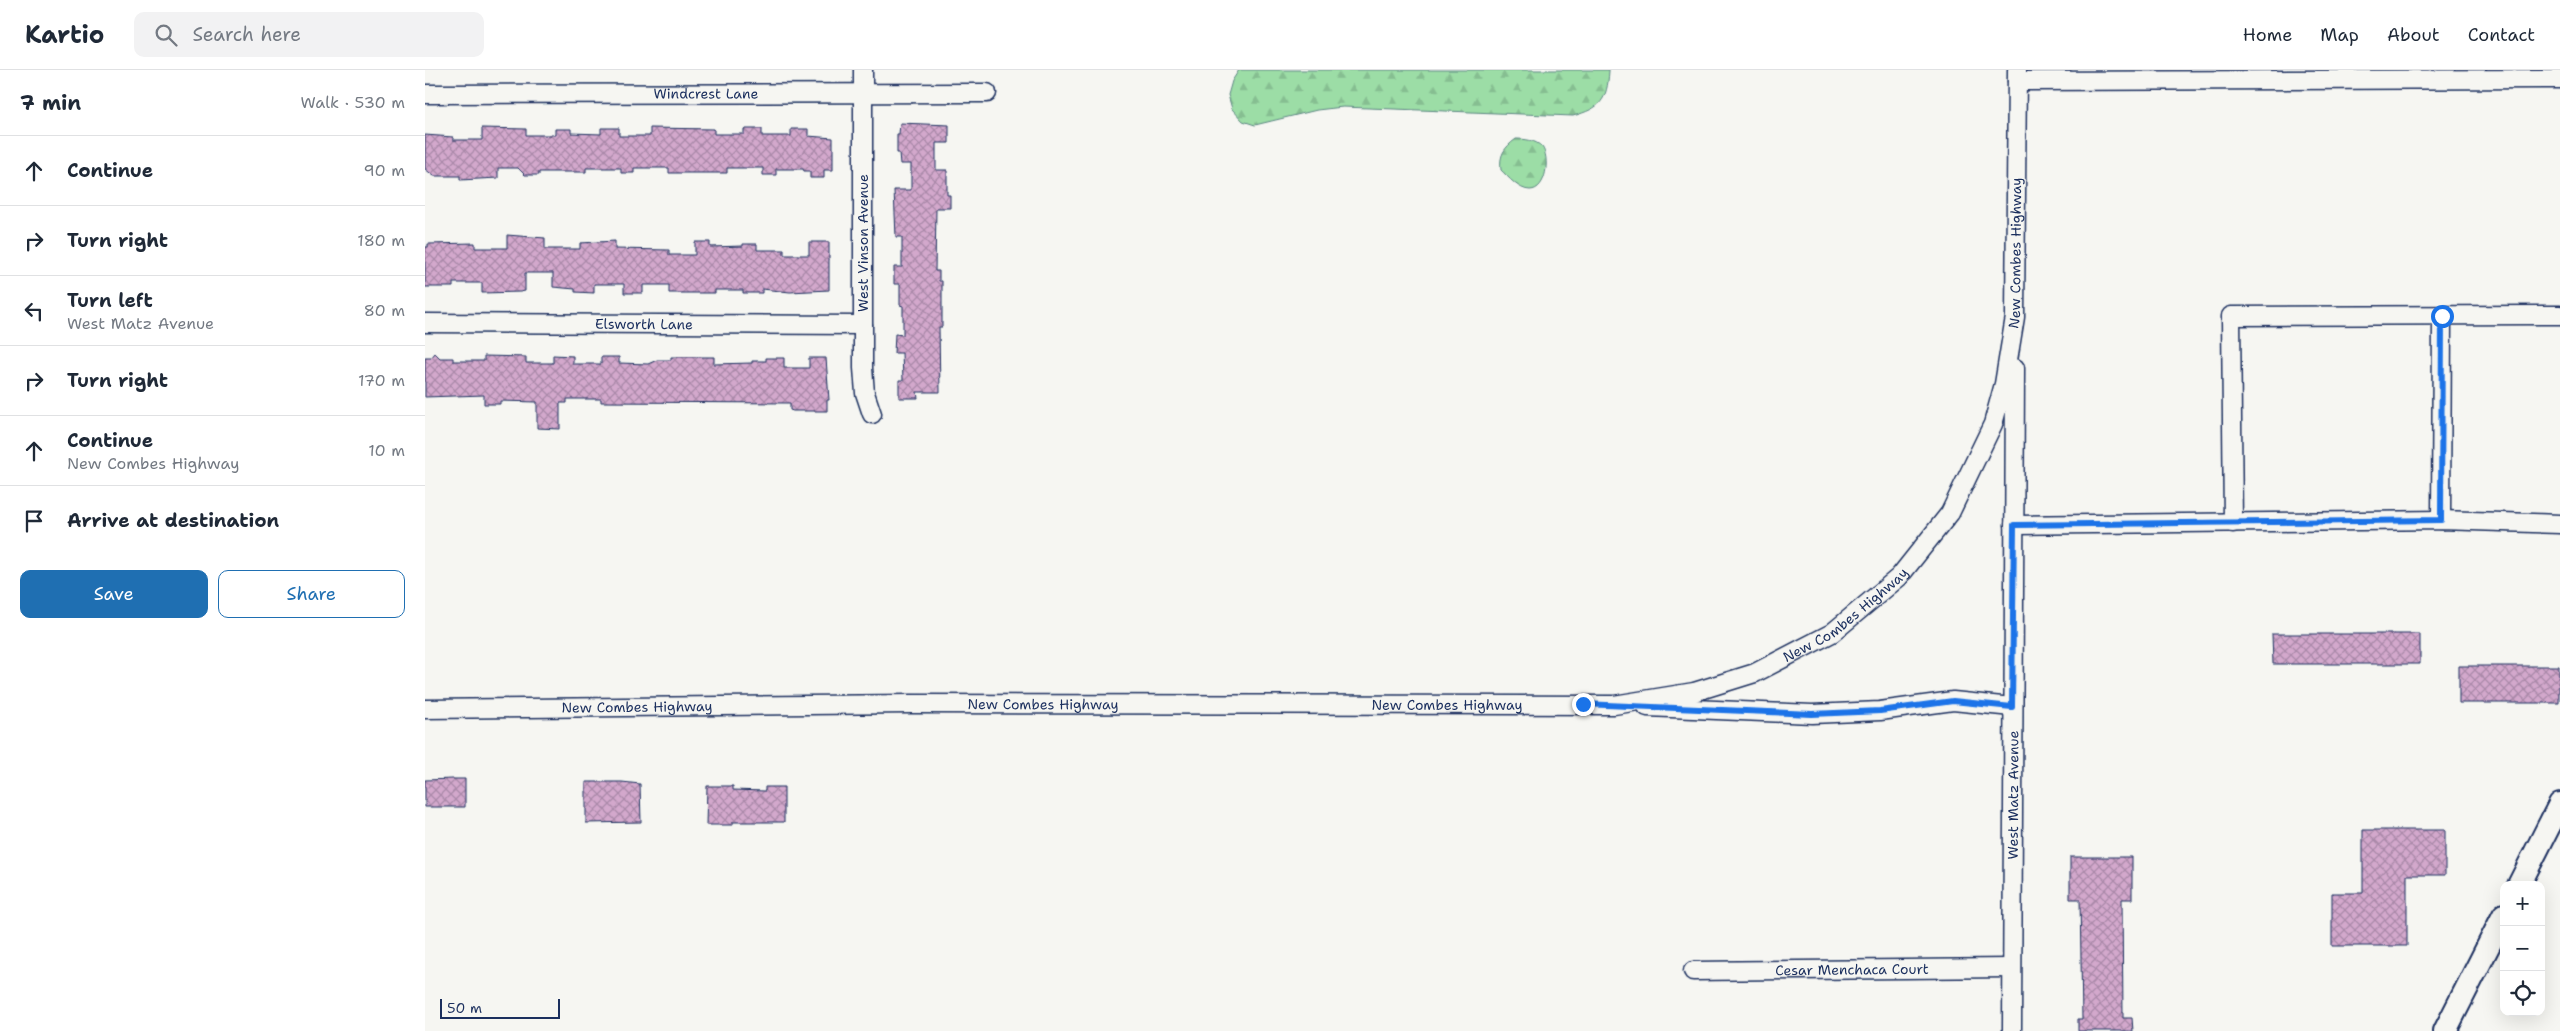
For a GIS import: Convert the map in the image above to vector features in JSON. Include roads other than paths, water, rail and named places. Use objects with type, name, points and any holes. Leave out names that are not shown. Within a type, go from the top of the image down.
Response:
[{"type":"main road","points":[[2521,881],[2560,804]]},
{"type":"main road","points":[[2445,1031],[2500,923]]},
{"type":"street","name":"West Vinson Avenue","points":[[863,70],[863,325],[865,393],[872,414]]},
{"type":"street","points":[[2017,76],[2560,79]]},
{"type":"street","name":"New Combes Highway","points":[[425,709],[902,704],[1614,705],[1694,692],[1755,673],[1832,633],[1899,577],[1949,513],[1993,424],[2003,384],[2015,317],[2017,76]]},
{"type":"street","name":"Windcrest Lane","points":[[425,94],[987,94]]},
{"type":"street","points":[[2233,523],[2231,316],[2560,315]]},
{"type":"street","points":[[2441,520],[2442,316]]},
{"type":"street","name":"West Matz Avenue","points":[[2012,1031],[2015,317]]},
{"type":"street","name":"Elsworth Lane","points":[[425,323],[863,325]]},
{"type":"street","points":[[2014,525],[2441,520],[2560,524]]},
{"type":"street","points":[[1614,705],[1812,714],[1880,711],[1953,701],[2012,707]]},
{"type":"street","name":"Cesar Menchaca Court","points":[[1693,971],[2011,968]]}]
